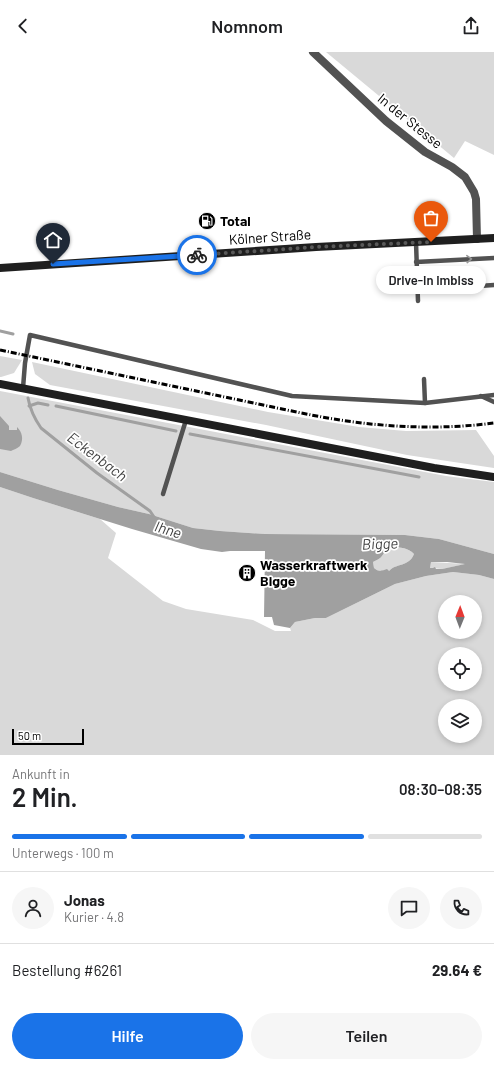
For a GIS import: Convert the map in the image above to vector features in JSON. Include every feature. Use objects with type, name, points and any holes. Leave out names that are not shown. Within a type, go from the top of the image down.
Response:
[{"type":"main road","name":"Kölner Straße","points":[[0,268],[316,247],[494,238]]},
{"type":"main road","points":[[0,384],[434,468],[494,477]]},
{"type":"street","name":"In der Stesse","points":[[313,52],[386,121],[425,152],[452,167],[465,177],[474,192],[476,199],[477,239]]},
{"type":"lane","points":[[416,242],[418,301]]},
{"type":"lane","points":[[416,262],[494,258]]},
{"type":"lane","points":[[418,290],[494,285]]},
{"type":"lane","points":[[23,388],[30,335],[292,396],[425,403],[494,395]]},
{"type":"lane","points":[[424,379],[425,403]]},
{"type":"lane","points":[[481,396],[494,402]]},
{"type":"lane","points":[[164,494],[186,420]]},
{"type":"shaded area","points":[[326,52],[494,52],[494,155],[465,141],[454,158]]},
{"type":"shaded area","points":[[0,356],[22,360],[14,373],[0,377]]},
{"type":"shaded area","points":[[32,362],[268,412],[359,427],[406,431],[476,430],[494,456],[494,468],[407,455],[266,425],[50,385],[35,374]]},
{"type":"shaded area","points":[[0,391],[446,476],[494,482],[494,554],[439,539],[405,535],[265,534],[193,528],[0,472]]},
{"type":"shaded area","points":[[0,487],[100,519],[116,533],[108,558],[163,601],[186,609],[253,620],[275,631],[291,631],[290,628],[295,622],[315,618],[326,618],[395,584],[426,576],[453,572],[479,575],[494,579],[494,755],[0,755]]},
{"type":"shaded area","points":[[392,547],[407,549],[414,554],[409,561],[389,571],[377,570],[374,568],[373,562]]},
{"type":"shaded area","points":[[431,562],[466,564],[442,569],[430,568]]},
{"type":"water","points":[[0,416],[9,426],[9,430],[17,430],[17,427],[21,433],[22,441],[20,446],[11,451],[0,449]]},
{"type":"water","points":[[0,472],[193,528],[265,534],[405,535],[439,539],[494,554],[494,579],[479,575],[453,572],[426,576],[395,584],[326,618],[315,618],[295,622],[290,628],[274,625],[272,617],[264,617],[265,551],[222,552],[201,549],[132,529],[0,487]],"holes":[[[392,547],[407,549],[414,554],[409,561],[389,571],[387,569],[379,571],[374,568],[373,562]],[[431,562],[447,562],[465,564],[436,569],[435,567],[430,568]]]},
{"type":"waterway","name":"Eckenbach","points":[[0,331],[13,334]]},
{"type":"waterway","name":"Eckenbach","points":[[28,398],[36,421],[41,428],[97,473],[150,511],[154,517]]},
{"type":"waterway","points":[[29,406],[38,403],[48,405]]},
{"type":"waterway","points":[[56,406],[176,431]]},
{"type":"waterway","points":[[190,434],[419,477]]},
{"type":"railway","points":[[0,350],[300,413],[345,421],[389,426],[424,427],[494,423]]},
{"type":"way so far","points":[[197,255],[316,247],[431,242]]},
{"type":"place","name":"Total","points":[[207,221]]},
{"type":"place","name":"Drive-In Imbiss","points":[[431,242]]},
{"type":"place","name":"Wasserkraftwerk Bigge","points":[[247,573]]},
{"type":"route","points":[[53,264],[197,255]]},
{"type":"water label","name":"Ihne","points":[[168,530]]},
{"type":"water label","name":"Bigge","points":[[380,544]]}]
